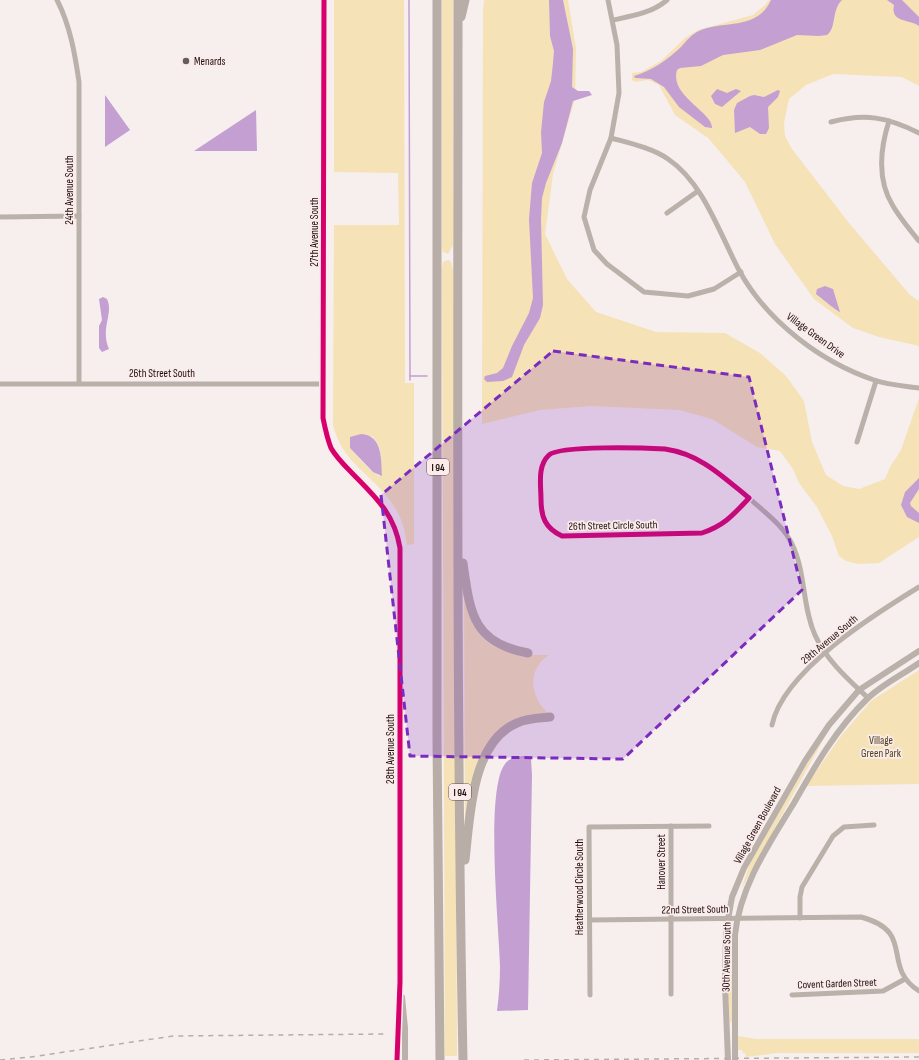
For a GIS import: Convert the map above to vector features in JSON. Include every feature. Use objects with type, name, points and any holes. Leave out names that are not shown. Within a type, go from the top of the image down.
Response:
[{"type":"highway","name":"I 94","points":[[437,0],[437,739],[440,1060]]},
{"type":"highway","name":"I 94","points":[[458,0],[458,524],[460,899],[463,1060]]},
{"type":"highway","points":[[458,34],[465,0]]},
{"type":"highway","points":[[458,524],[469,602],[480,629],[494,643],[513,650],[528,653]]},
{"type":"highway","points":[[460,899],[473,793],[482,762],[497,737],[516,723],[530,718],[550,717]]},
{"type":"street","name":"24th Avenue South","points":[[57,0],[70,33],[79,82],[79,383]]},
{"type":"street","name":"27th Avenue South","points":[[324,0],[323,418],[326,436],[339,460]]},
{"type":"street","points":[[608,0],[613,20],[619,68],[619,93],[611,138],[590,190],[584,217],[594,250],[607,264],[644,292],[688,296],[714,289],[741,272]]},
{"type":"street","points":[[613,20],[636,16],[652,10],[667,0]]},
{"type":"street","points":[[831,122],[853,116],[875,117],[919,133]]},
{"type":"street","points":[[889,121],[883,141],[881,160],[884,181],[892,205],[919,241]]},
{"type":"street","name":"Village Green Drive","points":[[611,138],[667,158],[680,170],[698,191],[720,228],[741,272],[762,304],[784,326],[820,354],[844,368],[876,381],[919,388]]},
{"type":"street","points":[[667,213],[698,191]]},
{"type":"street","points":[[0,217],[79,216]]},
{"type":"street","points":[[857,442],[876,381]]},
{"type":"street","name":"26th Street South","points":[[0,384],[324,384]]},
{"type":"street","name":"26th Street Circle South","points":[[748,498],[727,521],[716,528],[702,533],[562,536],[553,532],[544,520],[541,511],[541,472],[544,462],[549,455],[560,451],[665,449],[689,455],[703,461],[748,498],[782,529],[792,543],[801,570],[810,623],[825,653],[868,698]]},
{"type":"street","name":"28th Avenue South","points":[[339,460],[384,506],[395,526],[400,548],[400,982],[397,1060]]},
{"type":"street","name":"29th Avenue South","points":[[772,725],[775,713],[784,697],[813,663],[868,619],[919,587]]},
{"type":"street","name":"Village Green Boulevard","points":[[728,1060],[725,985],[727,919],[732,897],[744,868],[805,761],[829,725],[859,690],[919,651]]},
{"type":"street","points":[[868,698],[919,663]]},
{"type":"street","name":"30th Avenue South","points":[[735,1060],[735,948],[737,918],[749,882],[822,756],[839,730],[868,698]]},
{"type":"street","points":[[800,918],[800,898],[802,887],[833,836],[844,827],[874,825]]},
{"type":"street","name":"Hanover Street","points":[[671,826],[671,994]]},
{"type":"street","name":"Heatherwood Circle South","points":[[590,995],[589,827],[708,826]]},
{"type":"street","name":"22nd Street South","points":[[590,920],[861,917],[874,921],[886,928],[894,939],[898,965],[905,980],[919,991]]},
{"type":"street","name":"Covent Garden Street","points":[[792,995],[883,991],[905,980]]},
{"type":"street","name":"28th Avenue South","points":[[400,982],[405,1028],[405,1060]]},
{"type":"highlighted area","points":[[553,351],[749,377],[802,590],[623,759],[410,756],[381,495]]},
{"type":"green space","points":[[334,0],[404,0],[405,383],[414,383],[414,544],[407,545],[402,522],[394,507],[383,492],[350,459],[343,449],[333,425],[334,225],[399,225],[398,173],[334,172]],"holes":[[[372,436],[378,444],[381,455],[379,476],[367,467],[350,448]]]},
{"type":"green space","points":[[442,0],[453,0],[453,245],[448,254],[443,252],[442,247]]},
{"type":"green space","points":[[484,0],[568,0],[576,48],[575,99],[553,174],[545,234],[567,279],[596,312],[656,332],[725,333],[760,353],[786,376],[804,401],[812,442],[826,475],[843,486],[859,489],[885,479],[890,467],[901,450],[919,398],[919,537],[879,563],[858,564],[846,561],[839,556],[832,536],[817,507],[799,483],[793,469],[780,451],[757,447],[712,419],[679,410],[591,406],[540,410],[482,424]]},
{"type":"green space","points":[[769,0],[919,0],[919,86],[902,77],[833,74],[806,85],[789,99],[784,123],[785,136],[792,149],[849,223],[910,295],[919,301],[919,346],[879,337],[853,328],[814,299],[775,244],[745,182],[721,153],[708,138],[675,115],[659,85],[648,80],[635,82],[632,80],[632,73],[641,72],[661,61],[685,38],[698,30],[753,15]]},
{"type":"green space","points":[[448,260],[451,262],[453,270],[457,1056],[445,1056],[442,268],[443,262]]},
{"type":"green space","points":[[464,595],[468,614],[473,625],[480,635],[488,642],[497,648],[506,651],[527,655],[549,655],[537,668],[533,684],[538,701],[550,715],[529,716],[514,720],[499,730],[490,740],[477,765],[465,820]]},
{"type":"green space","name":"Village Green Park","points":[[919,670],[919,784],[806,786],[841,736],[871,701]]},
{"type":"green space","points":[[828,731],[741,890],[750,863],[817,747]]},
{"type":"green space","points":[[728,947],[732,977],[732,1022],[730,1022],[728,994]]},
{"type":"green space","points":[[738,1036],[756,1039],[919,1039],[919,1053],[777,1053],[746,1057],[742,1050],[738,1050]]},
{"type":"shaded area","points":[[549,0],[563,0],[573,49],[572,87],[578,91],[589,91],[592,95],[573,101],[562,143],[546,183],[542,198],[543,305],[540,318],[524,345],[512,377],[503,381],[487,382],[484,379],[485,376],[497,373],[503,368],[512,346],[529,313],[533,298],[529,219],[532,183],[542,153],[541,132],[544,102],[551,81],[553,63],[554,51],[550,36]]},
{"type":"shaded area","points":[[771,0],[842,0],[836,9],[832,28],[827,35],[797,35],[760,50],[723,55],[701,66],[680,68],[677,70],[676,79],[679,88],[685,96],[706,116],[712,128],[705,127],[679,107],[664,87],[651,79],[635,78],[634,76],[653,68],[665,60],[696,32],[709,28],[749,21],[765,10]]},
{"type":"shaded area","points":[[887,0],[902,0],[919,17],[919,26],[898,18],[895,15],[894,5]]},
{"type":"shaded area","points":[[717,89],[727,93],[736,89],[741,91],[722,107],[715,104],[711,96]]},
{"type":"shaded area","points":[[778,90],[780,91],[778,97],[768,107],[769,128],[766,134],[760,134],[750,127],[735,133],[734,110],[737,103],[750,96],[754,95],[764,97]]},
{"type":"shaded area","points":[[105,95],[130,130],[105,147]]},
{"type":"shaded area","points":[[256,110],[257,151],[194,151]]},
{"type":"shaded area","points":[[825,286],[833,289],[840,312],[816,294],[817,289]]},
{"type":"shaded area","points":[[103,297],[107,299],[109,305],[106,334],[109,349],[102,352],[99,348],[99,326],[102,320],[99,299]]},
{"type":"shaded area","points":[[361,434],[368,435],[377,444],[381,456],[382,476],[373,472],[350,448],[350,437]]},
{"type":"shaded area","points":[[919,478],[919,489],[910,503],[911,506],[919,513],[919,523],[907,517],[901,505],[905,492]]},
{"type":"shaded area","points":[[524,756],[531,759],[532,775],[528,1010],[497,1011],[500,966],[494,829],[496,801],[499,778],[505,764],[511,759]]},
{"type":"waterway","points":[[409,0],[410,380]]},
{"type":"waterway","points":[[410,376],[427,376]]},
{"type":"railway","points":[[0,1060],[31,1057],[173,1036],[384,1034]]},
{"type":"railway","points":[[524,1060],[919,1057]]},
{"type":"cycle path","points":[[324,0],[323,418],[331,448],[340,460],[375,497],[388,514],[397,535],[400,548],[400,982],[397,1060]]},
{"type":"cycle path","points":[[586,448],[665,449],[678,452],[700,461],[720,474],[749,498],[723,523],[702,533],[562,536],[548,526],[543,517],[541,505],[540,476],[545,459],[549,455],[556,452],[586,448]]},
{"type":"place","name":"Menards","points":[[186,61]]}]
